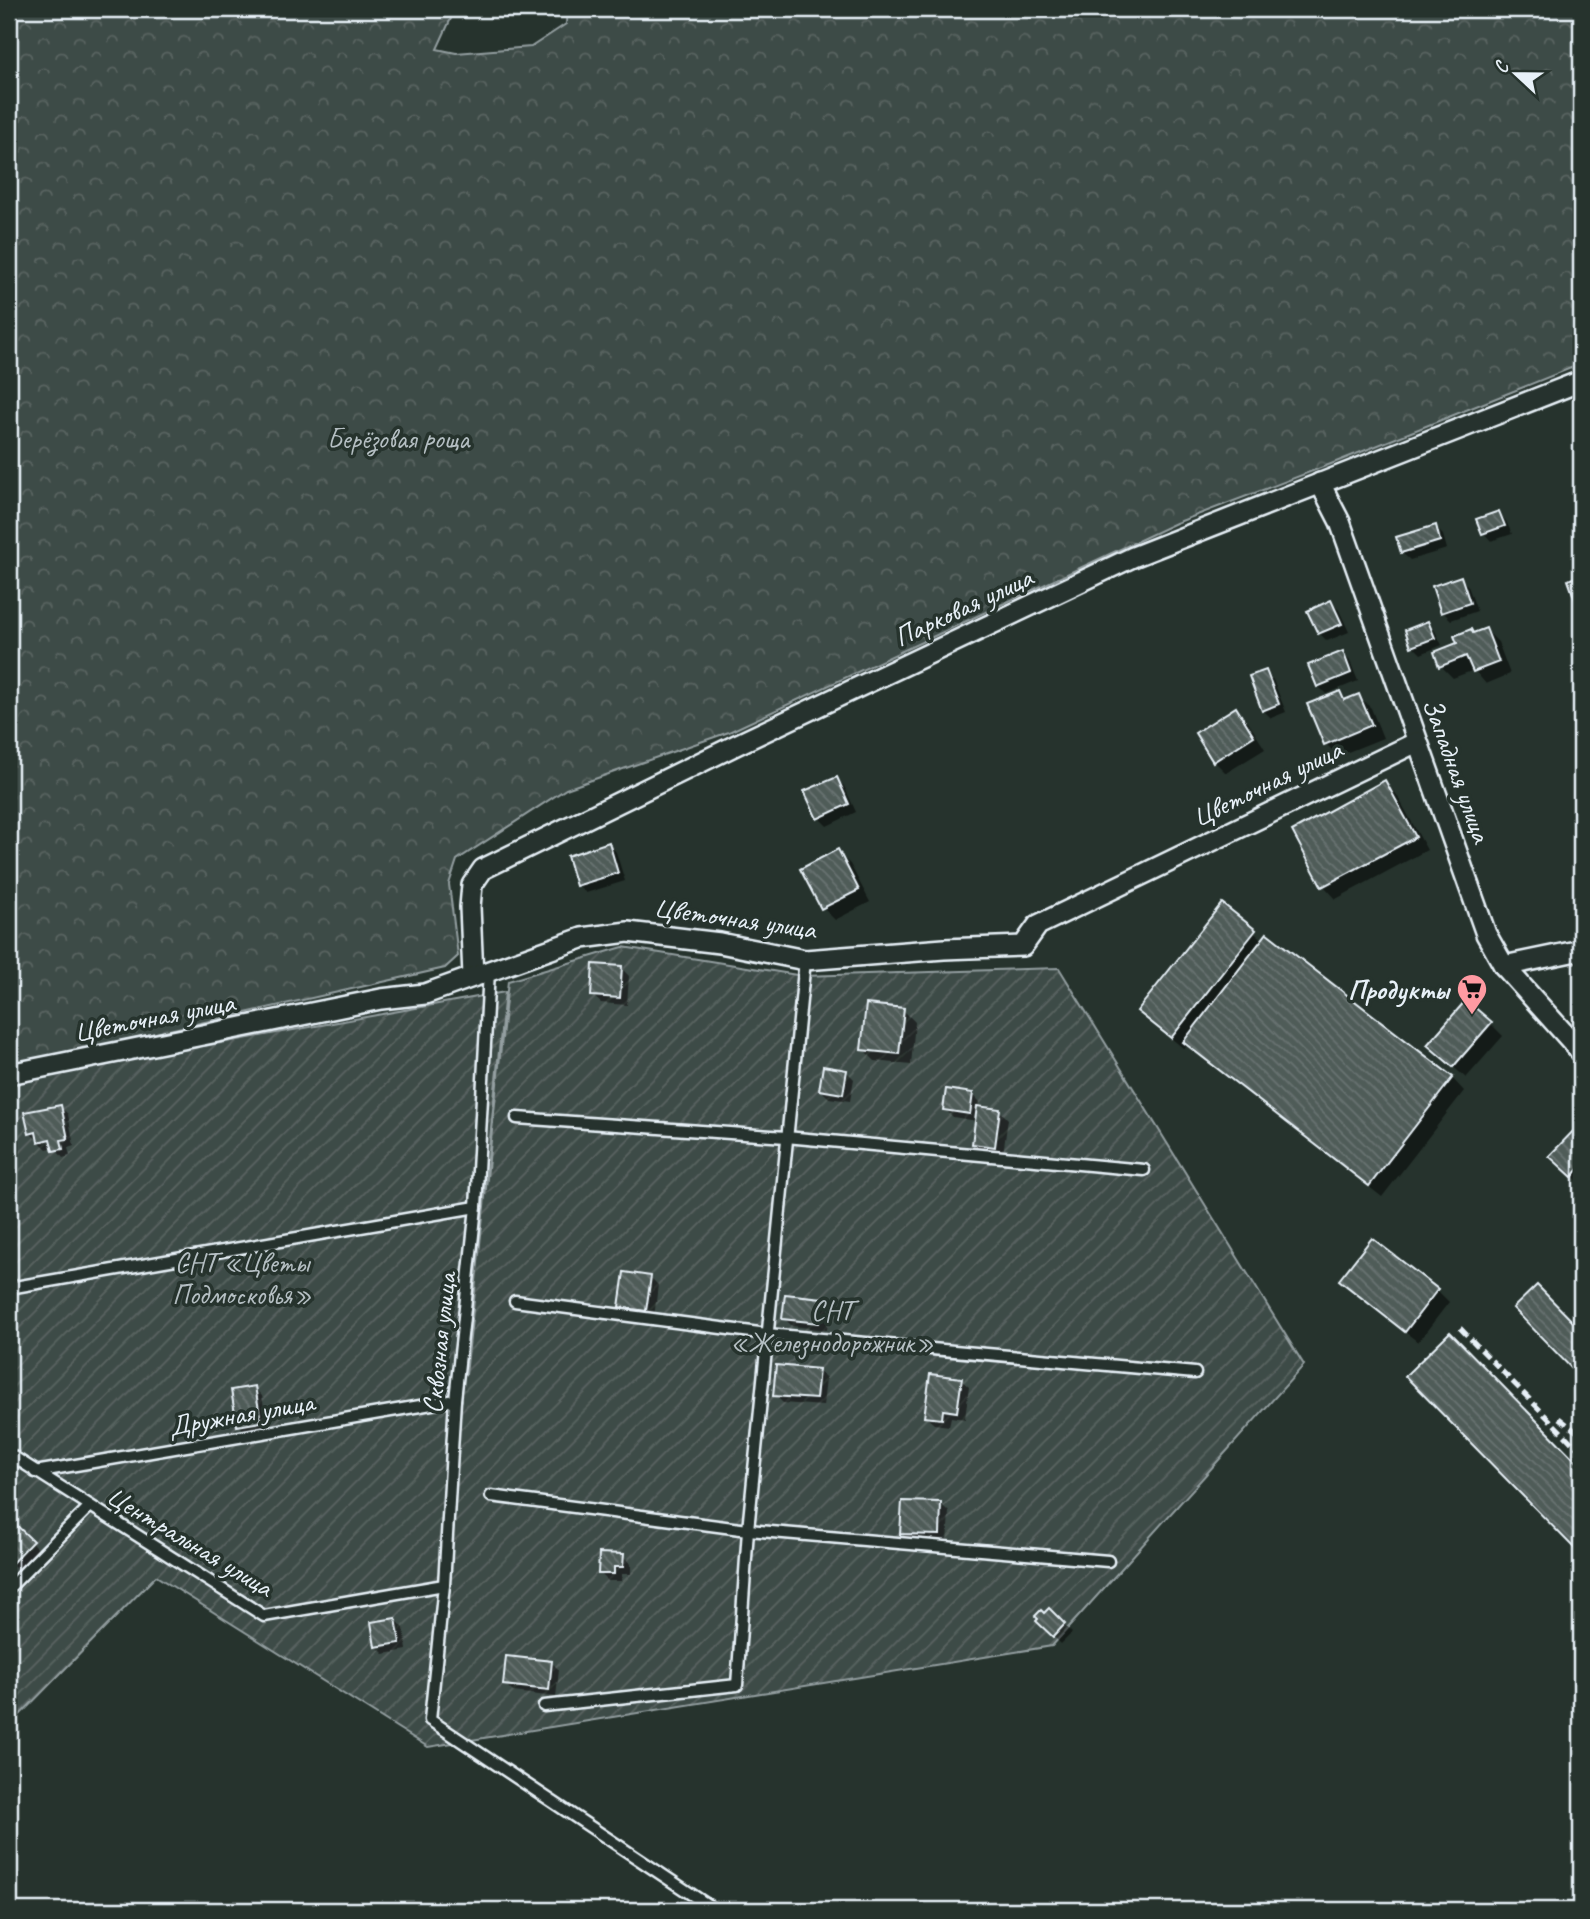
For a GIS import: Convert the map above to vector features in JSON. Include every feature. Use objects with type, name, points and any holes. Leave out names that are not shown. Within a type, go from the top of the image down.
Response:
[{"type":"street","name":"Парковая улица","points":[[481,974],[470,907],[472,885],[483,869],[736,745],[1133,557],[1581,381]]},
{"type":"street","name":"Западная улица","points":[[1320,483],[1340,522],[1486,934],[1504,966],[1581,1052]]},
{"type":"street","name":"Цветочная улица","points":[[9,1074],[381,999],[425,994],[582,938],[628,932],[720,943],[805,960],[1023,946],[1038,925],[1417,742]]},
{"type":"street","points":[[1504,966],[1581,950]]},
{"type":"lane","points":[[544,1706],[737,1685],[748,1530],[805,960]]},
{"type":"lane","name":"Сквозная улица","points":[[481,974],[476,1207],[455,1400],[444,1585],[430,1720],[715,1910]]},
{"type":"lane","points":[[517,1118],[786,1138],[1144,1170]]},
{"type":"lane","points":[[9,1288],[476,1207]]},
{"type":"lane","points":[[515,1301],[767,1334],[1195,1373]]},
{"type":"lane","name":"Дружная улица","points":[[35,1472],[455,1400]]},
{"type":"lane","name":"Центральная улица","points":[[9,1454],[264,1616],[444,1585]]},
{"type":"lane","points":[[491,1496],[748,1530],[1108,1561]]},
{"type":"lane","points":[[9,1588],[89,1507]]},
{"type":"green space","name":"Берёзовая роща","points":[[9,9],[437,9],[453,14],[437,49],[456,53],[531,47],[566,24],[567,9],[1581,9],[1581,364],[1176,523],[729,732],[566,789],[457,860],[449,884],[458,956],[445,968],[9,1066]]},
{"type":"green space","name":"СНТ «Железнодорожник»","points":[[623,947],[803,976],[1059,968],[1304,1365],[1052,1646],[428,1747],[156,1576],[9,1726],[9,1081],[505,992],[466,1375],[508,981]]},
{"type":"building","points":[[1499,511],[1505,526],[1482,534],[1476,519]]},
{"type":"building","points":[[1436,525],[1440,541],[1401,553],[1396,537]]},
{"type":"building","points":[[1581,575],[1581,617],[1568,580]]},
{"type":"building","points":[[1461,576],[1470,603],[1441,613],[1432,586]]},
{"type":"building","points":[[1331,600],[1342,624],[1318,634],[1307,611]]},
{"type":"building","points":[[1428,621],[1435,638],[1411,647],[1405,630]]},
{"type":"building","points":[[1486,628],[1499,662],[1473,672],[1466,656],[1439,667],[1434,652],[1457,643],[1454,636],[1471,629],[1473,633]]},
{"type":"building","points":[[1343,651],[1351,673],[1317,687],[1308,665]]},
{"type":"building","points":[[1266,670],[1279,704],[1262,711],[1249,676]]},
{"type":"building","points":[[1340,691],[1344,700],[1359,694],[1372,725],[1324,745],[1307,704]]},
{"type":"building","points":[[1236,707],[1254,736],[1213,762],[1195,733]]},
{"type":"building","points":[[837,777],[849,804],[817,819],[804,791]]},
{"type":"building","points":[[1385,780],[1416,837],[1322,887],[1292,831]]},
{"type":"building","points":[[609,842],[618,873],[576,886],[567,856]]},
{"type":"building","points":[[838,849],[859,890],[821,909],[800,869]]},
{"type":"building","points":[[1222,903],[1256,930],[1171,1038],[1137,1011]]},
{"type":"building","points":[[1267,933],[1453,1077],[1369,1186],[1183,1042]]},
{"type":"building","points":[[593,964],[622,966],[620,998],[591,996]]},
{"type":"building","points":[[1466,1000],[1492,1022],[1453,1067],[1427,1045]]},
{"type":"building","points":[[866,1004],[904,1008],[899,1054],[861,1050]]},
{"type":"building","points":[[823,1066],[847,1070],[843,1094],[819,1090]]},
{"type":"building","points":[[946,1089],[973,1093],[970,1114],[943,1110]]},
{"type":"building","points":[[61,1105],[68,1139],[61,1140],[63,1149],[53,1151],[50,1139],[38,1142],[36,1132],[29,1134],[24,1112]]},
{"type":"building","points":[[977,1106],[1000,1109],[995,1147],[972,1144]]},
{"type":"building","points":[[1578,1126],[1581,1130],[1581,1167],[1572,1177],[1549,1156]]},
{"type":"building","points":[[1372,1238],[1438,1289],[1405,1332],[1339,1280]]},
{"type":"building","points":[[624,1272],[651,1276],[646,1311],[619,1307]]},
{"type":"building","points":[[1537,1285],[1581,1330],[1581,1378],[1513,1308]]},
{"type":"building","points":[[785,1294],[822,1298],[819,1323],[782,1319]]},
{"type":"building","points":[[1450,1332],[1581,1466],[1580,1554],[1405,1376]]},
{"type":"building","points":[[776,1365],[819,1369],[816,1399],[773,1396]]},
{"type":"building","points":[[930,1374],[962,1378],[957,1412],[943,1410],[942,1419],[924,1417]]},
{"type":"building","points":[[255,1386],[261,1422],[237,1426],[231,1390]]},
{"type":"building","points":[[902,1501],[941,1502],[940,1535],[900,1534]]},
{"type":"building","points":[[9,1518],[33,1541],[10,1565],[9,1563]]},
{"type":"building","points":[[599,1553],[624,1554],[623,1567],[614,1567],[614,1574],[598,1574]]},
{"type":"building","points":[[1049,1608],[1065,1624],[1053,1637],[1036,1621],[1038,1619],[1035,1616],[1041,1610],[1044,1613]]},
{"type":"building","points":[[396,1618],[400,1643],[375,1647],[371,1622]]},
{"type":"building","points":[[506,1656],[552,1661],[549,1690],[503,1685]]},
{"type":"railway","points":[[1460,1328],[1581,1452]]},
{"type":"railway","points":[[1559,1418],[1581,1435]]},
{"type":"place","name":"Продукты","points":[[1472,1016]]},
{"type":"park label","name":"СНТ «Цветы Подмосковья»","points":[[242,1278]]}]
